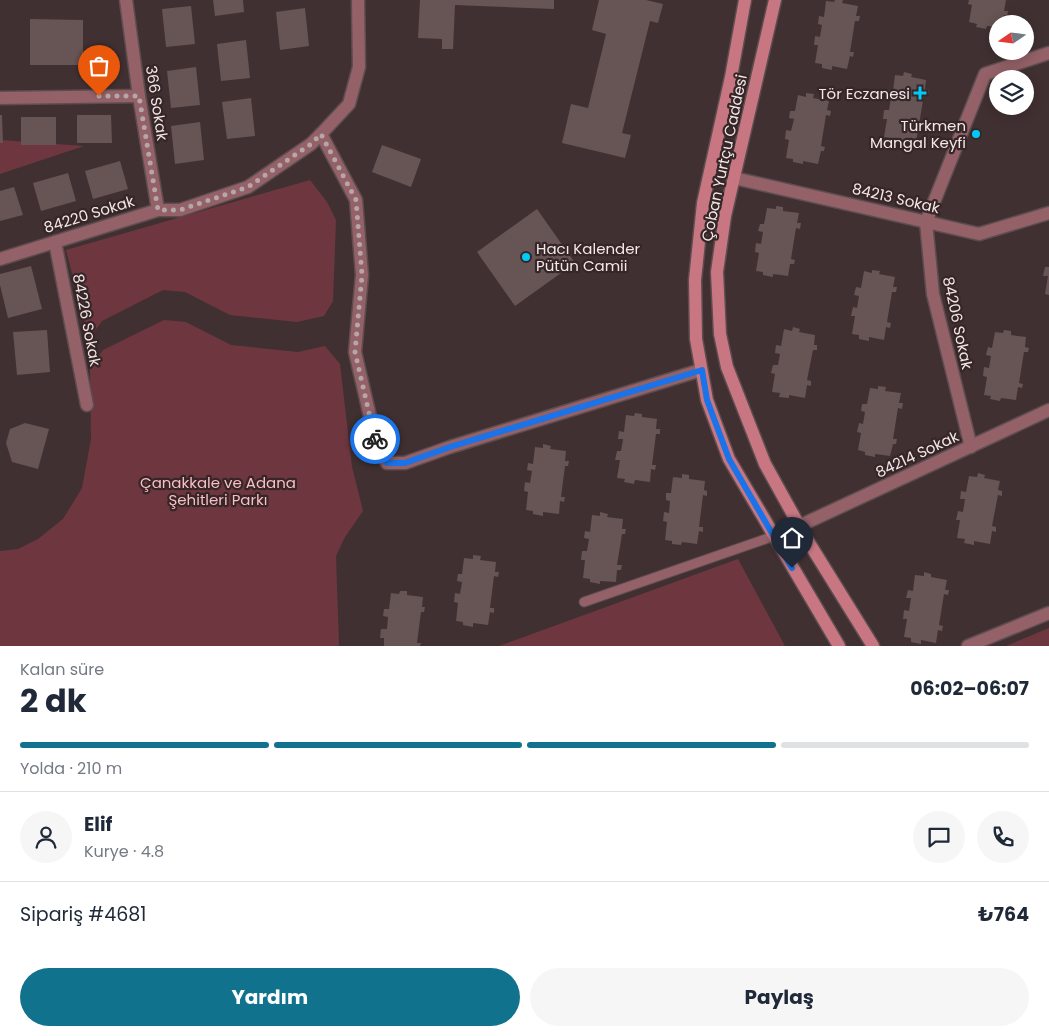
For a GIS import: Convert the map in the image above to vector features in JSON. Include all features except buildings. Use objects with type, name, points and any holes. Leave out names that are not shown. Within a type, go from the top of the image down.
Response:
[{"type":"main road","name":"Çoban Yurtçu Caddesi","points":[[745,0],[731,77],[703,203],[695,280],[696,339],[707,400],[729,459],[839,646]]},
{"type":"main road","name":"Çoban Yurtçu Caddesi","points":[[775,0],[724,216],[717,272],[720,334],[727,367],[765,464],[799,526],[873,646]]},
{"type":"street","name":"366 Sokak","points":[[126,0],[139,96],[158,210]]},
{"type":"street","name":"84220 Sokak","points":[[0,259],[158,210],[180,210],[248,187],[311,144],[349,104],[359,67],[358,0]]},
{"type":"street","name":"84206 Sokak","points":[[971,447],[933,294],[926,222],[985,74],[1049,53]]},
{"type":"street","points":[[0,98],[139,96]]},
{"type":"street","points":[[321,134],[356,200],[362,275],[355,352],[376,442],[387,463],[405,463],[450,447],[702,370]]},
{"type":"street","name":"84213 Sokak","points":[[734,178],[979,234],[1049,213]]},
{"type":"street","name":"84226 Sokak","points":[[55,242],[87,405]]},
{"type":"street","name":"84214 Sokak","points":[[799,526],[1049,410]]},
{"type":"street","points":[[968,646],[1049,613]]},
{"type":"lane","points":[[584,602],[774,536]]},
{"type":"green space","points":[[0,140],[84,146],[0,174]]},
{"type":"green space","points":[[310,180],[327,202],[336,220],[333,301],[324,316],[297,322],[230,315],[185,292],[163,290],[102,321],[89,339],[66,250]]},
{"type":"green space","name":"Çanakkale ve Adana Şehitleri Parkı","points":[[164,320],[186,322],[231,345],[298,352],[325,346],[340,364],[352,467],[363,511],[345,537],[336,556],[339,646],[0,646],[0,551],[18,549],[38,539],[63,519],[82,488],[91,439],[90,369],[103,350]]},
{"type":"green space","points":[[738,559],[785,646],[499,646]]},
{"type":"green space","points":[[1049,628],[1049,646],[1006,646]]},
{"type":"way so far","points":[[99,96],[139,96],[158,210],[180,210],[248,187],[311,144],[321,134],[356,200],[362,275],[355,352],[375,439]]},
{"type":"place","name":"Tör Eczanesi","points":[[920,93]]},
{"type":"place","name":"Türkmen Mangal Keyfi","points":[[976,134]]},
{"type":"place","name":"Hacı Kalender Pütün Camii","points":[[526,257]]},
{"type":"route","points":[[375,439],[387,463],[405,463],[450,447],[702,370],[707,400],[729,459],[792,568]]}]
